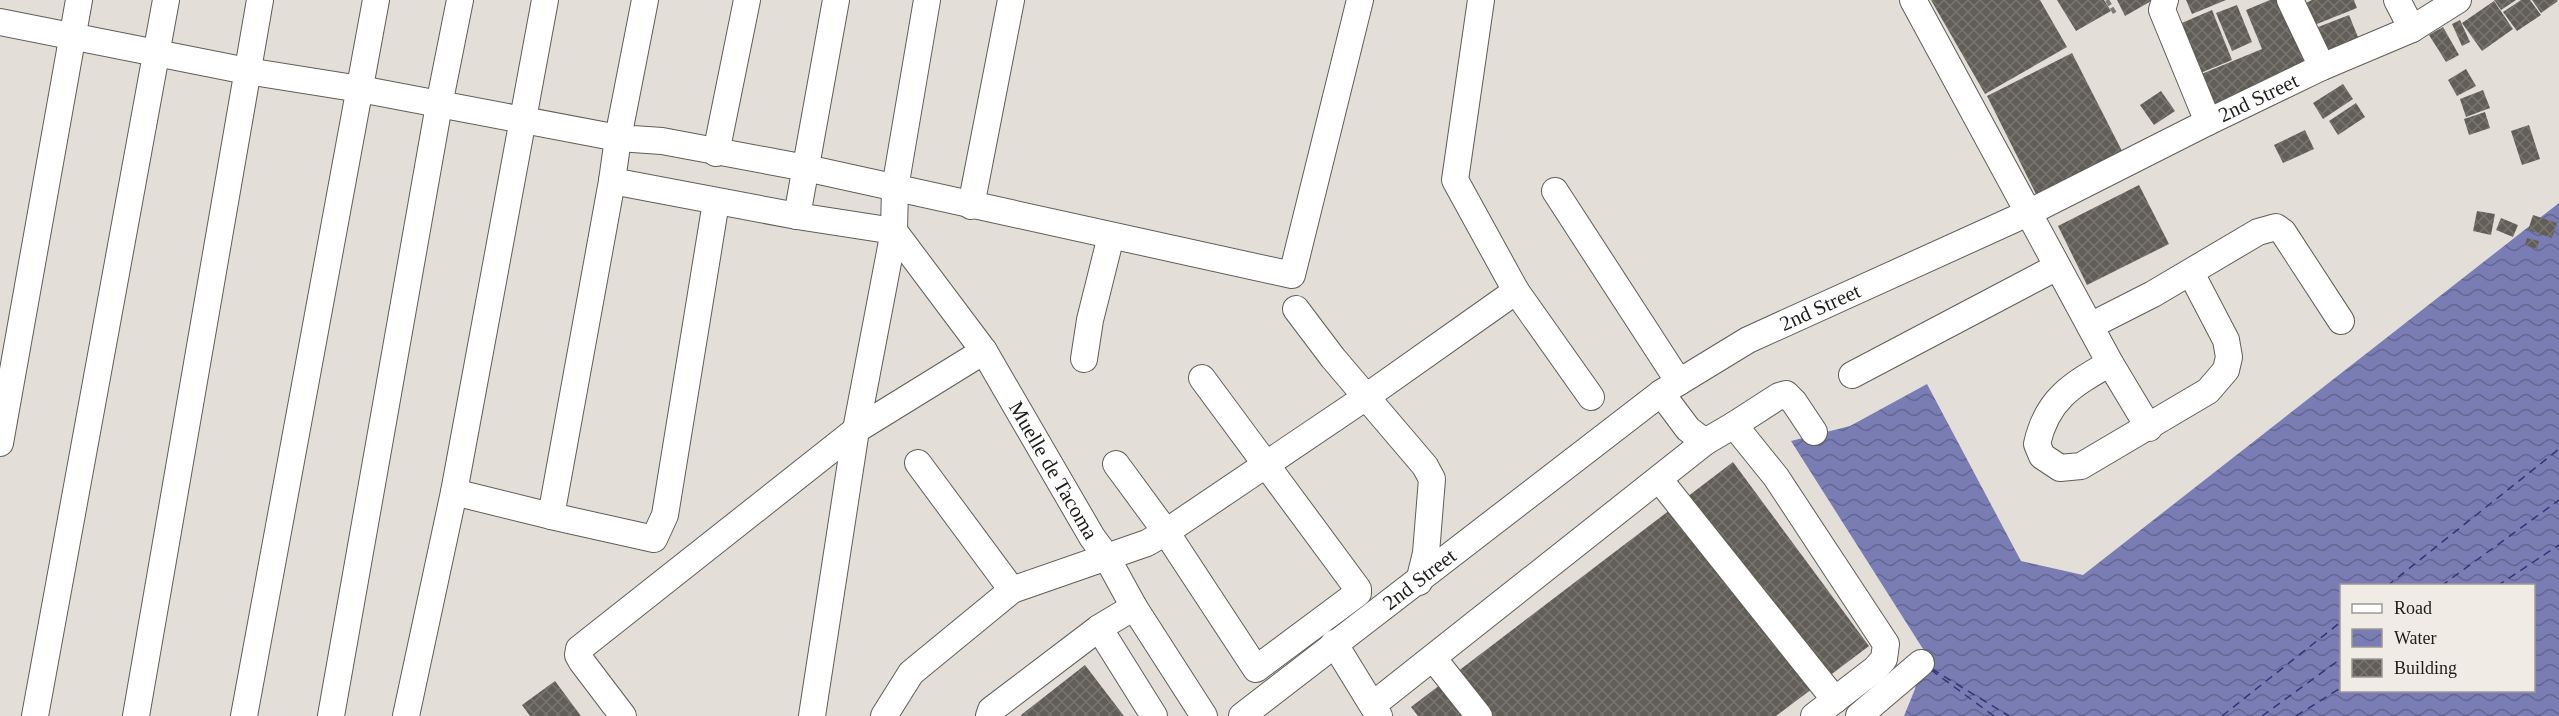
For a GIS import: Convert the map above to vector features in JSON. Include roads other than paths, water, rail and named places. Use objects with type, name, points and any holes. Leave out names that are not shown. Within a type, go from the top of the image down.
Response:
[{"type":"street","points":[[0,443],[79,0]]},
{"type":"street","points":[[35,716],[166,0]]},
{"type":"street","points":[[136,716],[260,0]]},
{"type":"street","points":[[244,716],[376,0]]},
{"type":"street","points":[[331,716],[460,0]]},
{"type":"street","points":[[406,716],[454,492],[544,0]]},
{"type":"street","points":[[551,516],[618,138],[645,0]]},
{"type":"street","points":[[716,153],[747,0]]},
{"type":"street","points":[[797,216],[836,0]]},
{"type":"street","points":[[812,716],[856,430],[894,231],[895,188],[927,0]]},
{"type":"street","points":[[971,206],[1011,0]]},
{"type":"street","points":[[0,22],[156,51],[247,71],[360,89],[618,138],[662,141],[716,153],[806,168],[1292,275],[1360,0]]},
{"type":"street","points":[[1481,0],[1455,180],[1516,291],[1591,397]]},
{"type":"street","points":[[1913,0],[2057,267],[2149,428]]},
{"type":"street","points":[[2165,0],[2162,10],[2208,122]]},
{"type":"street","points":[[2290,0],[2322,67]]},
{"type":"street","points":[[2397,0],[2412,29]]},
{"type":"street","name":"2nd Street","points":[[1242,716],[1334,643],[1419,582],[1670,387],[1748,340],[2028,213],[2322,67],[2412,29],[2458,0]]},
{"type":"street","points":[[612,181],[716,202],[894,231]]},
{"type":"street","points":[[1555,191],[1670,387],[1688,429],[1706,442]]},
{"type":"street","points":[[454,492],[654,539],[665,515],[716,202]]},
{"type":"street","points":[[2090,326],[2191,273],[2258,232],[2276,227],[2283,232],[2341,321]]},
{"type":"street","name":"Muelle de Tacoma","points":[[894,231],[984,351],[1134,607],[1204,716]]},
{"type":"street","points":[[1084,359],[1090,320],[1111,236]]},
{"type":"street","points":[[1852,375],[2057,267]]},
{"type":"street","points":[[2110,363],[2070,386],[2050,409],[2037,444],[2042,456],[2060,468],[2081,466],[2149,428],[2208,391],[2226,370],[2229,357],[2226,340],[2191,273]]},
{"type":"street","points":[[884,716],[911,673],[1012,590],[1147,543],[1166,532],[1366,397],[1516,291]]},
{"type":"street","points":[[1296,309],[1425,466],[1432,479],[1426,553],[1419,582]]},
{"type":"street","points":[[623,716],[578,655],[579,649],[856,430],[984,351]]},
{"type":"street","points":[[1116,464],[1166,532],[1258,669],[1358,593],[1359,589],[1202,378]]},
{"type":"street","points":[[1334,643],[1376,710],[1433,658],[1706,442],[1779,396],[1786,394],[1814,432]]},
{"type":"street","points":[[1734,425],[1776,477],[1886,644],[1884,659],[1875,669],[1814,716]]},
{"type":"street","points":[[918,463],[1012,590]]},
{"type":"street","points":[[1659,479],[1835,700]]},
{"type":"street","points":[[989,716],[991,710],[1099,628],[1134,607]]},
{"type":"street","points":[[1099,628],[1154,716]]},
{"type":"street","points":[[1433,658],[1479,716]]},
{"type":"street","points":[[1859,716],[1921,663]]},
{"type":"water","points":[[2559,203],[2559,716],[1904,716],[1915,689],[1923,649],[1791,441],[1850,426],[1927,384],[2021,561],[2083,575]]}]
